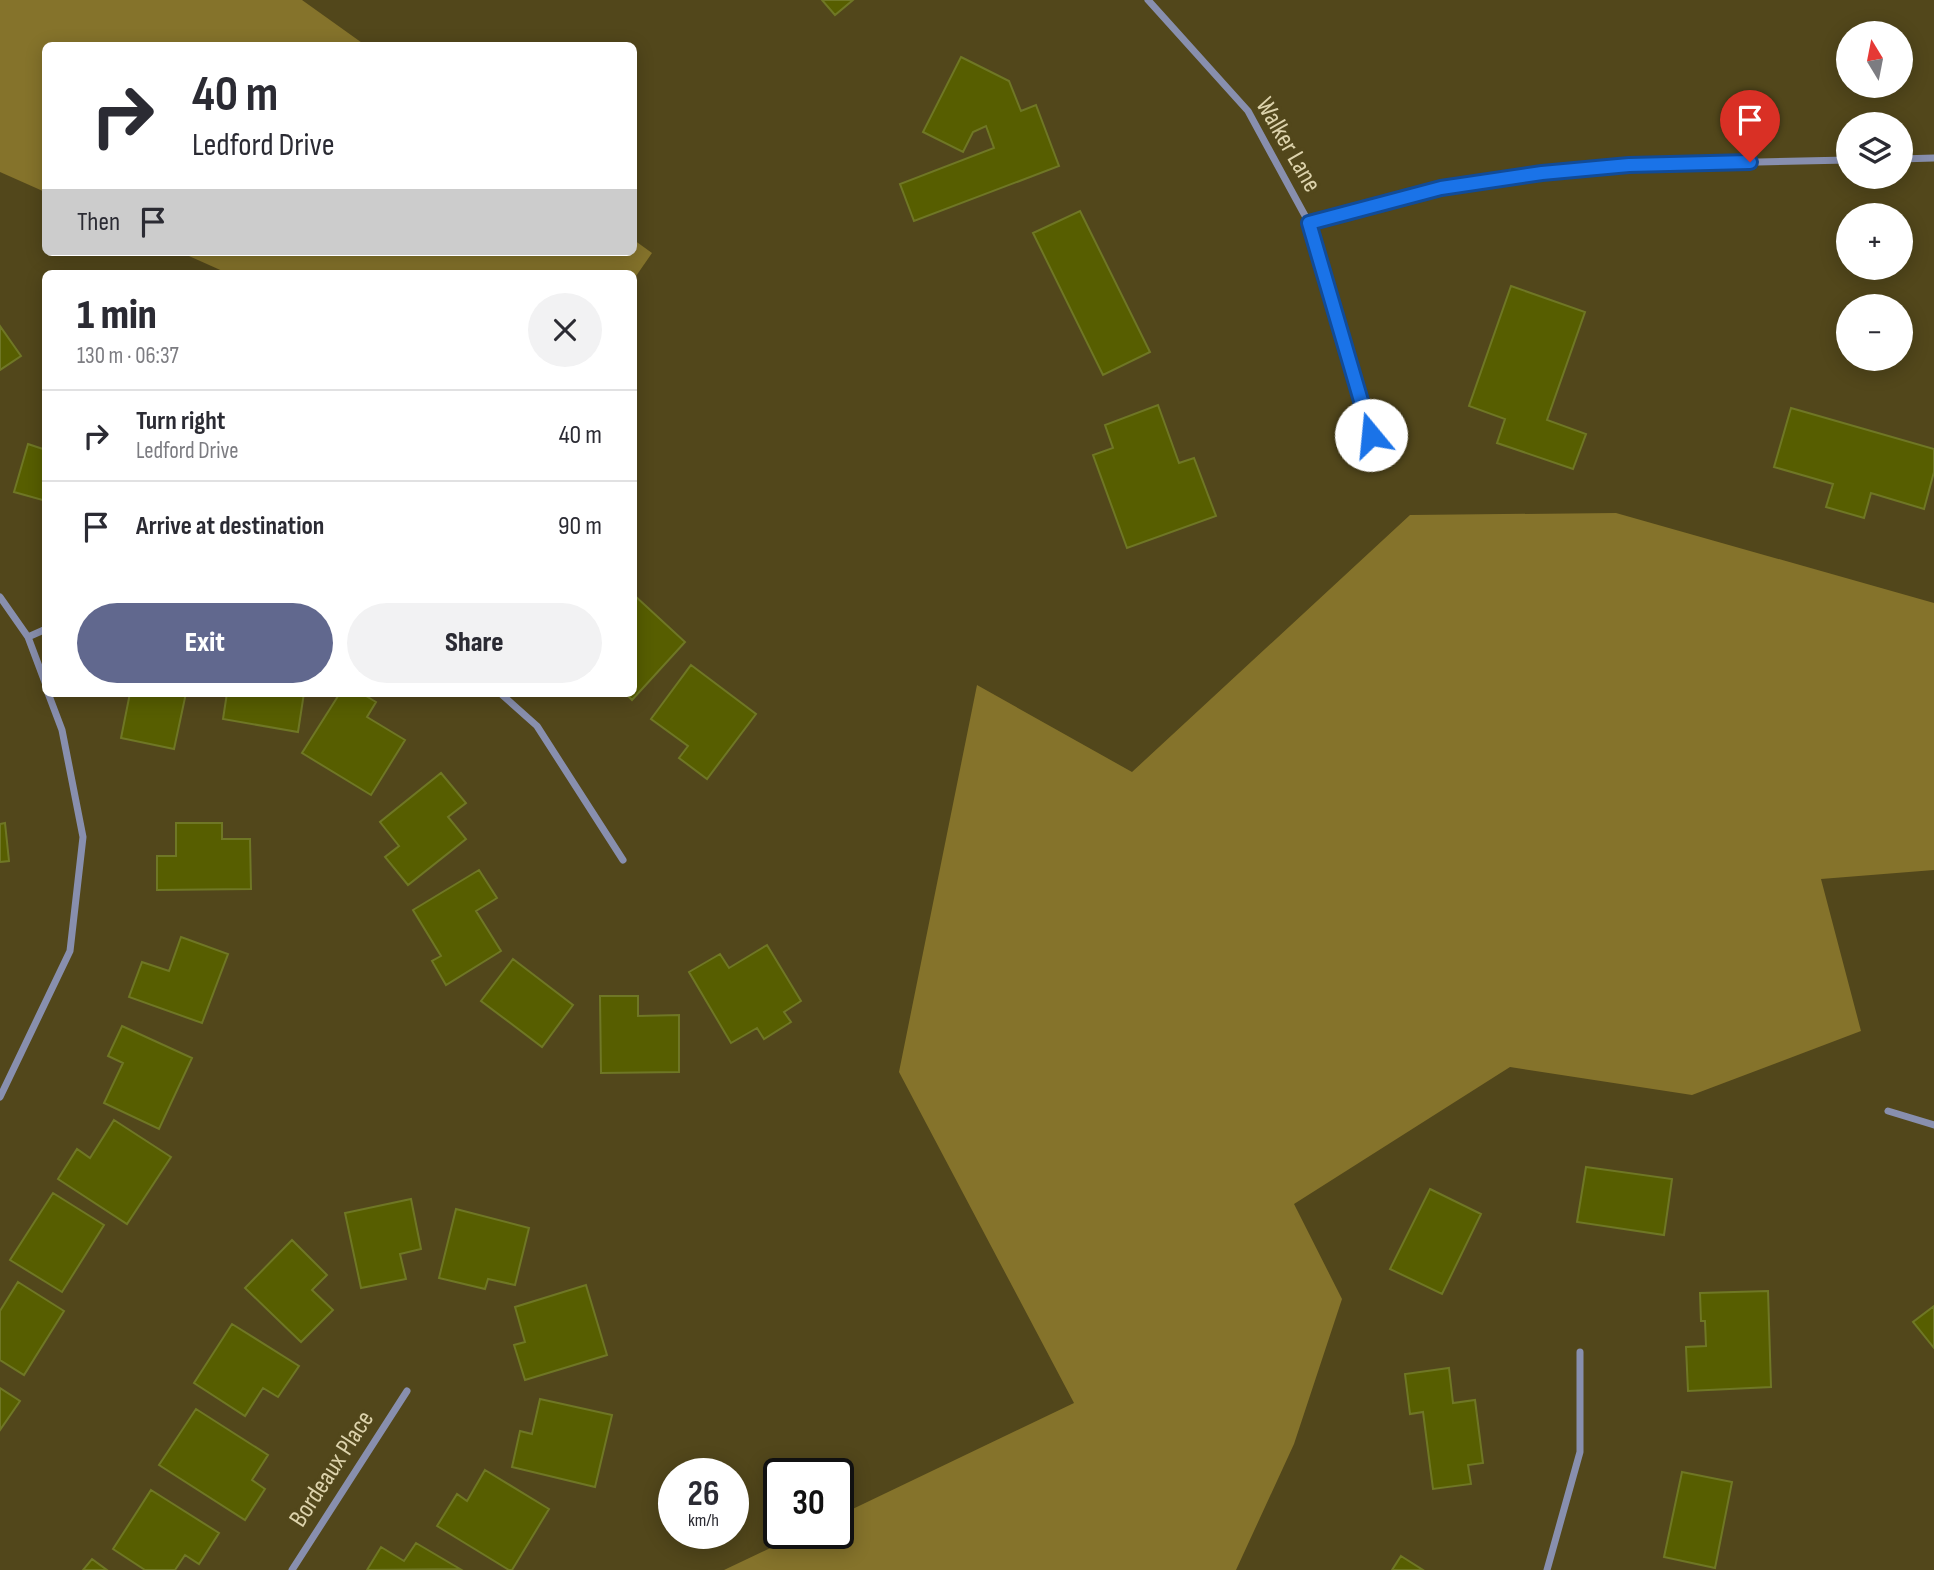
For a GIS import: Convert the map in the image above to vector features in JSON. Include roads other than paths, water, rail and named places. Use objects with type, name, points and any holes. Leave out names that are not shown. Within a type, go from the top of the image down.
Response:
[{"type":"street","name":"Walker Lane","points":[[1148,0],[1248,111],[1309,223],[1378,459]]},
{"type":"street","points":[[1913,159],[1934,158]]},
{"type":"street","points":[[1309,223],[1441,188],[1542,173],[1629,165],[1836,160]]},
{"type":"street","points":[[0,597],[28,637],[42,674]]},
{"type":"street","points":[[28,637],[42,631]]},
{"type":"street","points":[[0,1097],[70,951],[83,837],[62,730],[50,697]]},
{"type":"street","points":[[504,697],[537,726],[623,860]]},
{"type":"street","points":[[1888,1111],[1934,1125]]},
{"type":"street","points":[[1547,1570],[1580,1452],[1580,1352]]},
{"type":"street","name":"Bordeaux Place","points":[[292,1570],[407,1391]]}]
